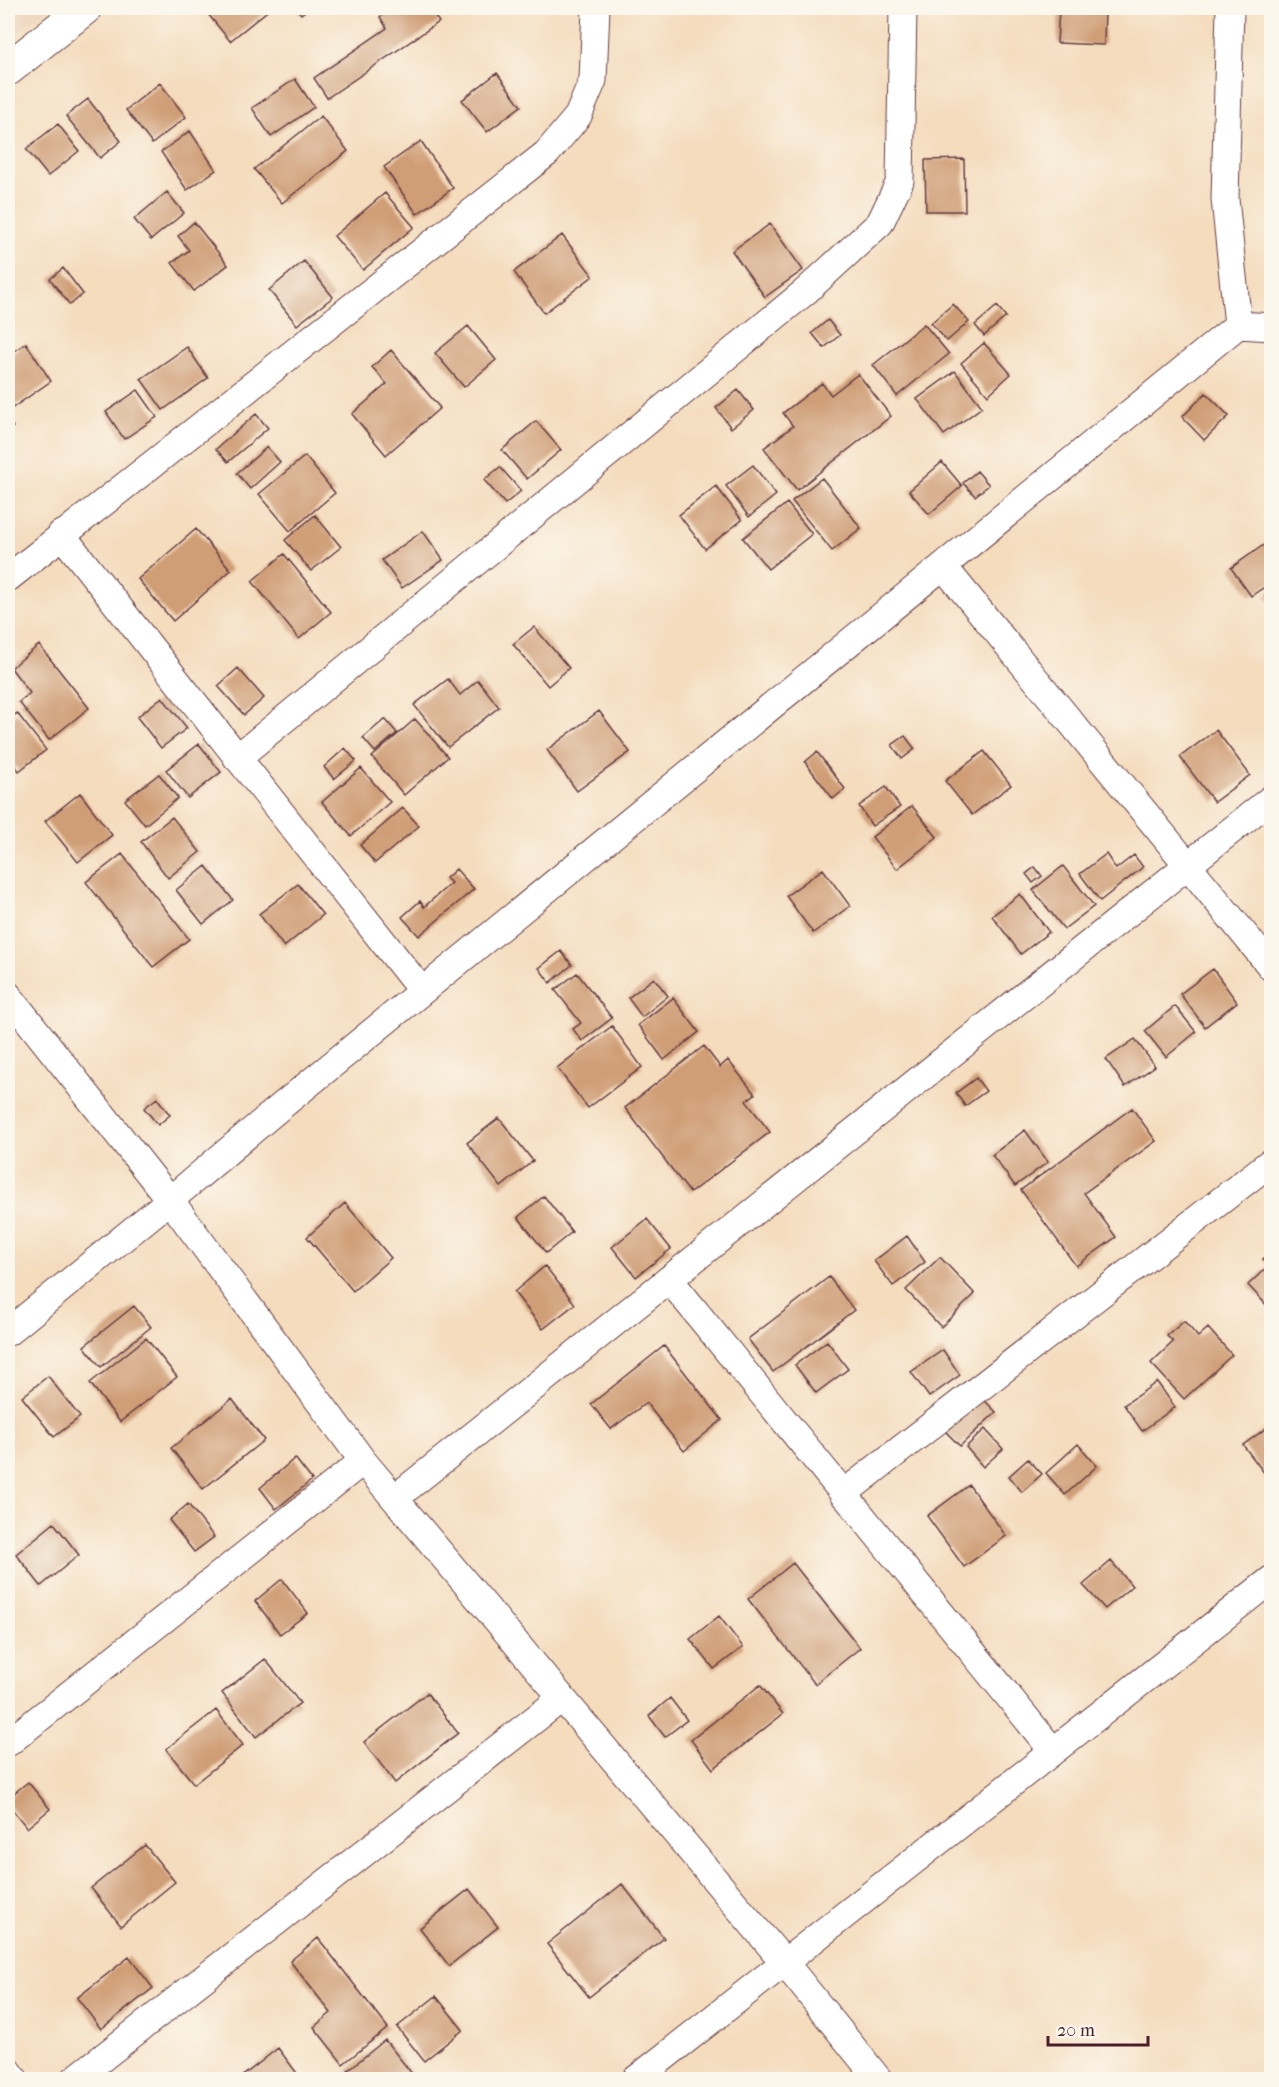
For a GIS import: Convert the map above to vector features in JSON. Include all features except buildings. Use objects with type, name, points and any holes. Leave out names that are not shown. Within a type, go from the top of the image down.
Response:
[{"type":"street","points":[[8,69],[85,8]]},
{"type":"street","points":[[8,578],[547,153],[578,116],[593,80],[596,8]]},
{"type":"street","points":[[237,758],[806,291],[880,223],[900,181],[903,8]]},
{"type":"street","points":[[1230,8],[1225,199],[1238,325]]},
{"type":"street","points":[[8,1332],[1238,325],[1272,327]]},
{"type":"street","points":[[61,534],[422,992]]},
{"type":"street","points":[[943,566],[1272,968]]},
{"type":"street","points":[[395,1498],[1272,798]]},
{"type":"street","points":[[8,995],[170,1200],[363,1461],[784,1962],[879,2079]]},
{"type":"street","points":[[843,1494],[1272,1161]]},
{"type":"street","points":[[669,1280],[1053,1751]]},
{"type":"street","points":[[8,1743],[363,1461]]},
{"type":"street","points":[[635,2079],[1272,1579]]},
{"type":"street","points":[[74,2079],[562,1698]]},
{"type":"street","points":[[8,2070],[15,2079]]},
{"type":"shaded area","points":[[8,8],[50,8],[8,40]]}]
